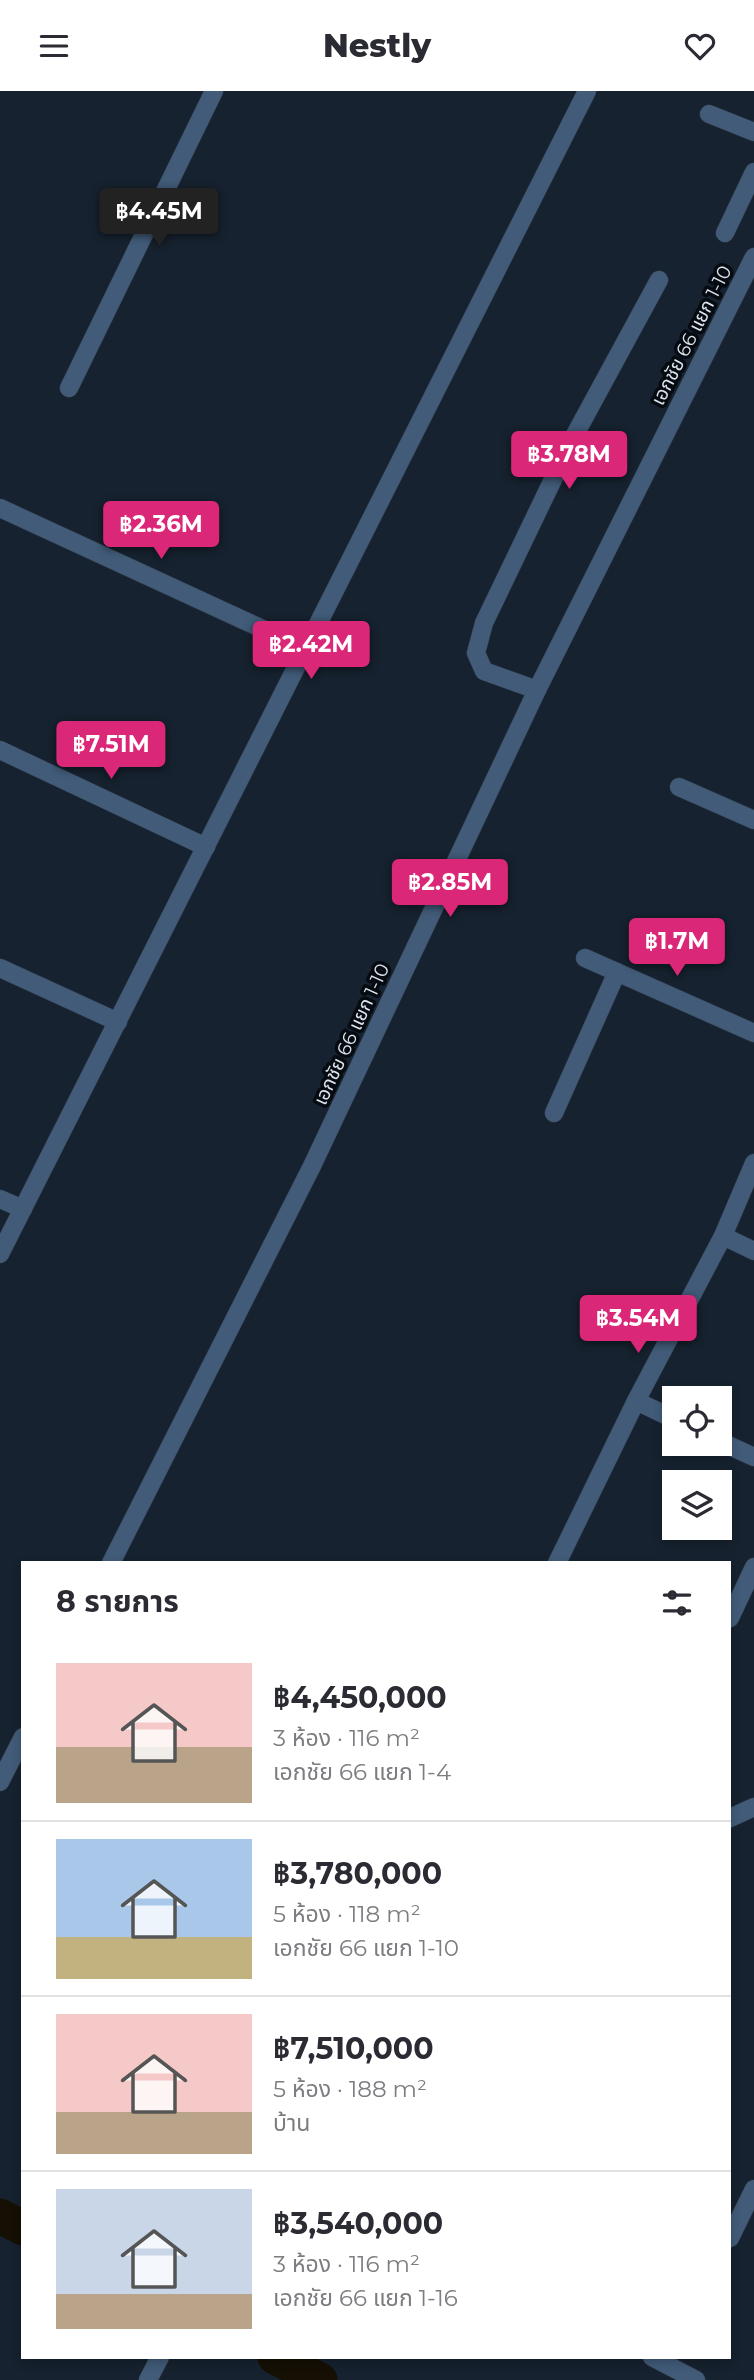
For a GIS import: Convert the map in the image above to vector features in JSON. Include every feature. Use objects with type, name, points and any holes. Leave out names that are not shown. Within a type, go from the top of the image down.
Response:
[{"type":"street","points":[[69,388],[214,91]]},
{"type":"street","points":[[0,1254],[587,91]]},
{"type":"street","points":[[709,114],[754,132]]},
{"type":"street","points":[[725,233],[754,172]]},
{"type":"street","name":"เอกชัย 66 แยก 1-10","points":[[112,1561],[312,1166],[537,690],[754,257]]},
{"type":"street","points":[[537,690],[484,671],[476,653],[484,622],[571,442],[659,280]]},
{"type":"street","points":[[0,508],[306,649]]},
{"type":"street","points":[[0,750],[206,847]]},
{"type":"street","points":[[679,787],[754,820]]},
{"type":"street","points":[[585,958],[754,1033]]},
{"type":"street","points":[[0,968],[118,1021]]},
{"type":"street","points":[[554,1113],[617,972]]},
{"type":"street","points":[[558,1561],[636,1401],[723,1236],[754,1163]]},
{"type":"street","points":[[0,1199],[23,1209]]},
{"type":"street","points":[[723,1236],[754,1251]]},
{"type":"street","points":[[636,1401],[662,1413]]},
{"type":"street","points":[[732,1447],[754,1457]]},
{"type":"street","points":[[731,1616],[754,1567]]},
{"type":"street","points":[[0,1782],[21,1741]]},
{"type":"street","points":[[731,1818],[754,1807]]},
{"type":"street","points":[[731,2236],[754,2189]]},
{"type":"street","points":[[148,2380],[159,2359]]},
{"type":"street","points":[[663,2360],[696,2380]]},
{"type":"waterway","points":[[0,2216],[21,2227]]},
{"type":"waterway","points":[[279,2359],[320,2380]]}]
